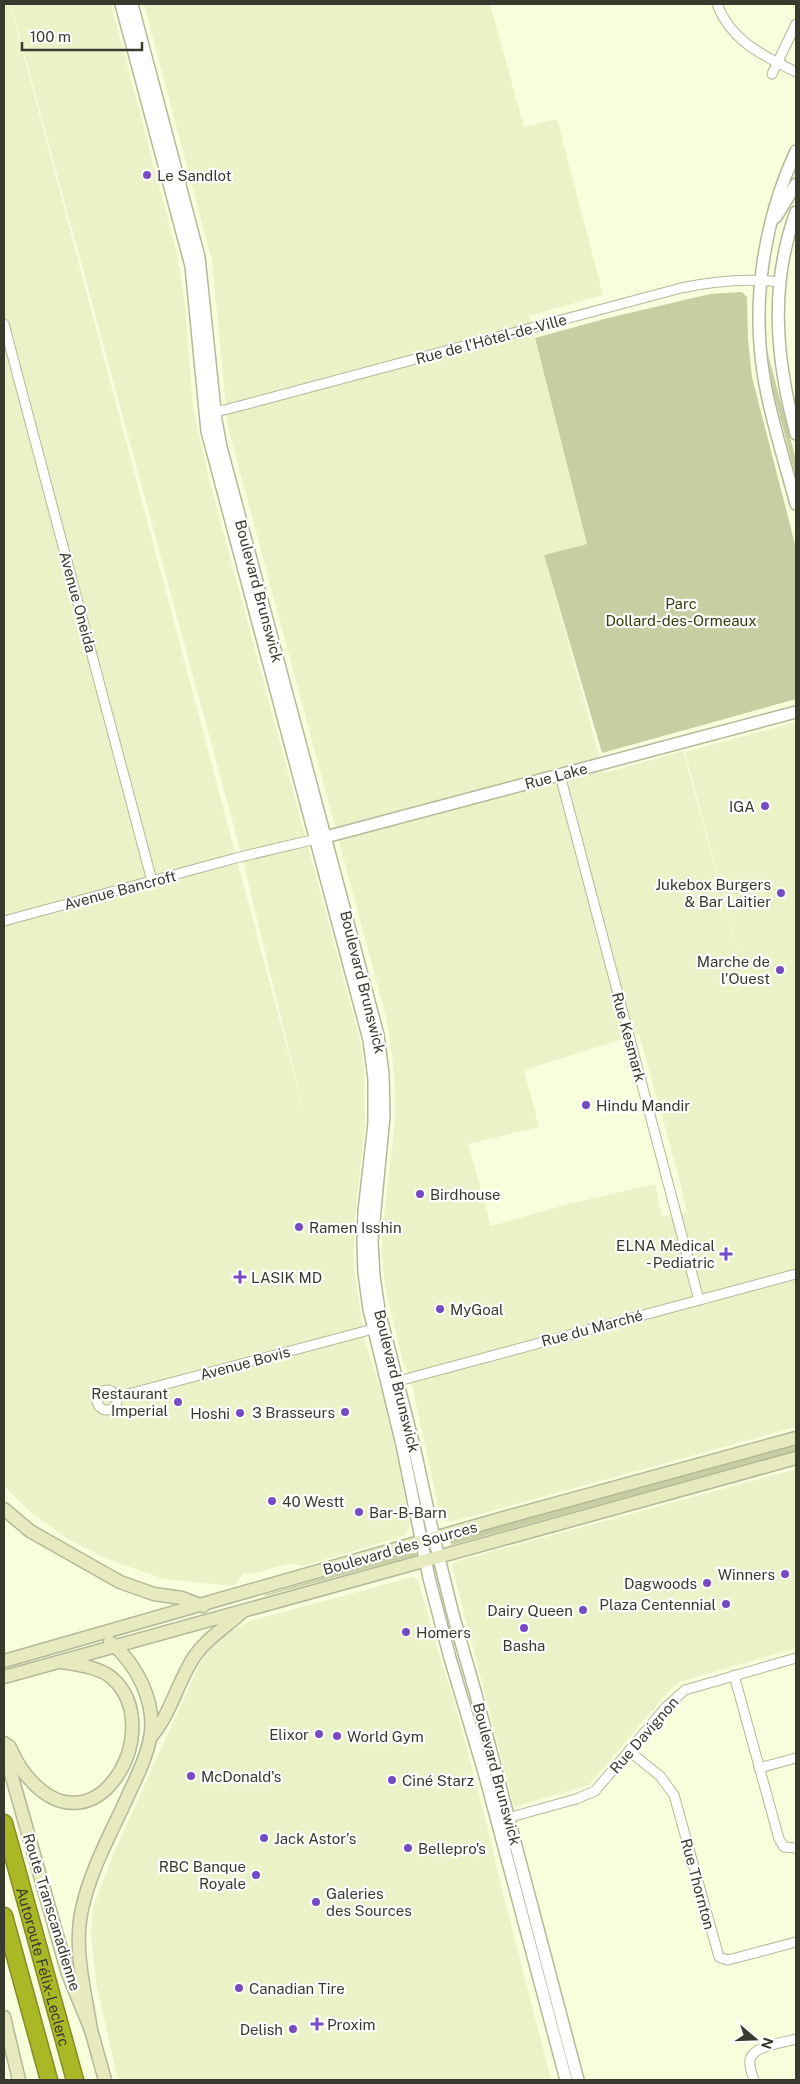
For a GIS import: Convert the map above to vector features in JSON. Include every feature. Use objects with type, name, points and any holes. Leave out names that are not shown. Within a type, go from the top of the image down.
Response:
[{"type":"highway","name":"Autoroute Félix-Leclerc","points":[[4,1823],[75,2080]]},
{"type":"highway","name":"Autoroute Félix-Leclerc","points":[[4,1916],[49,2080]]},
{"type":"main road","name":"Boulevard des Sources","points":[[4,1661],[203,1606],[428,1540],[796,1438]]},
{"type":"main road","name":"Boulevard des Sources","points":[[4,1676],[796,1458]]},
{"type":"main road","points":[[4,1509],[30,1531],[120,1582],[144,1590],[182,1598],[203,1606]]},
{"type":"main road","points":[[150,1738],[162,1725],[189,1665],[199,1650],[210,1638],[242,1612]]},
{"type":"main road","points":[[91,2030],[80,1947],[81,1911],[93,1874],[141,1768],[150,1738],[150,1714],[145,1691],[132,1665],[101,1634]]},
{"type":"main road","points":[[4,1737],[26,1776],[39,1789],[54,1799],[68,1803],[83,1802],[98,1796],[112,1784],[123,1766],[130,1745],[132,1717],[127,1699],[116,1682],[102,1672],[60,1661]]},
{"type":"main road","name":"Route Transcanadienne","points":[[4,1742],[12,1777],[68,1974],[91,2030],[105,2080]]},
{"type":"main road","points":[[4,2017],[19,2080]]},
{"type":"main road","points":[[4,2034],[10,2048]]},
{"type":"street","name":"Boulevard Brunswick","points":[[121,4],[191,266],[210,411]]},
{"type":"street","name":"Boulevard Brunswick","points":[[132,4],[199,258],[204,289],[210,443],[321,838],[371,1006],[381,1054],[384,1116],[373,1213],[372,1256],[392,1383]]},
{"type":"street","points":[[716,4],[723,19],[736,36],[752,48],[796,72]]},
{"type":"street","points":[[772,74],[796,24]]},
{"type":"street","points":[[796,151],[780,188],[761,280],[759,310],[762,369],[796,504]]},
{"type":"street","points":[[772,225],[796,184]]},
{"type":"street","points":[[796,212],[786,246],[779,282],[777,318],[780,357],[796,434]]},
{"type":"street","name":"Rue de l'Hôtel-de-Ville","points":[[210,411],[296,392],[681,288],[720,281],[761,280],[779,282]]},
{"type":"street","name":"Avenue Oneida","points":[[4,324],[152,881]]},
{"type":"street","name":"Rue Lake","points":[[321,838],[796,712]]},
{"type":"street","name":"Rue Kesmark","points":[[560,775],[698,1300]]},
{"type":"street","name":"Boulevard Brunswick","points":[[321,838],[364,1015],[372,1062],[374,1123],[364,1209],[363,1253],[364,1281],[373,1328],[414,1446],[428,1540],[425,1561],[450,1658],[497,1820],[566,2080]]},
{"type":"street","name":"Avenue Bancroft","points":[[4,921],[236,858],[321,838]]},
{"type":"street","name":"Rue du Marché","points":[[392,1383],[796,1274]]},
{"type":"street","name":"Avenue Bovis","points":[[117,1397],[373,1328]]},
{"type":"street","name":"Boulevard Brunswick","points":[[428,1540],[438,1556],[578,2080]]},
{"type":"street","name":"Rue Davignon","points":[[497,1820],[589,1795],[600,1786],[680,1693],[695,1686],[796,1658]]},
{"type":"street","points":[[734,1675],[780,1843],[787,1849],[796,1848]]},
{"type":"street","name":"Rue Thornton","points":[[629,1751],[665,1781],[674,1794],[719,1956],[729,1960],[796,1942]]},
{"type":"street","points":[[759,1768],[796,1758]]},
{"type":"street","points":[[754,2080],[750,2063],[755,2052],[762,2048],[796,2039]]},
{"type":"shaded area","points":[[4,4],[10,4],[306,1120],[240,849],[11,4],[111,4],[177,253],[185,304],[193,408],[208,475],[361,1044],[364,1070],[365,1124],[354,1226],[354,1269],[365,1341],[382,1394],[399,1466],[410,1525],[404,1536],[303,1566],[290,1563],[252,1574],[243,1573],[234,1586],[164,1579],[107,1559],[68,1539],[34,1515],[4,1486]]},
{"type":"shaded area","points":[[144,4],[490,4],[524,127],[557,119],[603,295],[529,316],[587,544],[544,555],[604,773],[683,751],[745,977],[685,752],[796,722],[796,1427],[451,1522],[441,1520],[413,1389],[403,1363],[385,1286],[382,1257],[383,1224],[395,1123],[395,1086],[385,1013],[228,427],[212,261]],"holes":[[[639,1034],[687,1212],[662,1216],[655,1184],[569,1204],[491,1226],[468,1144],[539,1127],[524,1070]]]},
{"type":"shaded area","points":[[796,1469],[796,1648],[679,1682],[667,1693],[589,1785],[514,1807],[452,1566],[457,1561]]},
{"type":"shaded area","points":[[412,1577],[418,1580],[453,1697],[551,2080],[118,2080],[96,1983],[91,1935],[93,1907],[115,1850],[201,1661],[222,1637],[247,1622]]},
{"type":"green space","name":"Parc Dollard-des-Ormeaux","points":[[742,292],[747,297],[748,339],[752,377],[796,548],[796,699],[602,753],[544,555],[587,544],[535,338],[608,318],[710,294]]},
{"type":"green space","points":[[767,350],[796,460],[796,478],[773,390]]},
{"type":"green space","points":[[796,1445],[796,1451],[451,1545],[450,1540]]},
{"type":"green space","points":[[416,1553],[417,1555],[264,1595],[404,1554]]},
{"type":"place","name":"Le Sandlot","points":[[147,175]]},
{"type":"place","name":"IGA","points":[[765,806]]},
{"type":"place","name":"Jukebox Burgers & Bar Laitier","points":[[781,893]]},
{"type":"place","name":"Marche de l'Ouest","points":[[780,970]]},
{"type":"place","name":"Hindu Mandir","points":[[586,1105]]},
{"type":"place","name":"Birdhouse","points":[[420,1194]]},
{"type":"place","name":"Ramen Isshin","points":[[299,1227]]},
{"type":"place","name":"ELNA Medical - Pediatric","points":[[726,1254]]},
{"type":"place","name":"LASIK MD","points":[[240,1277]]},
{"type":"place","name":"MyGoal","points":[[440,1309]]},
{"type":"place","name":"Restaurant Imperial","points":[[178,1402]]},
{"type":"place","name":"3 Brasseurs","points":[[345,1412]]},
{"type":"place","name":"Hoshi","points":[[240,1413]]},
{"type":"place","name":"40 Westt","points":[[272,1501]]},
{"type":"place","name":"Bar-B-Barn","points":[[359,1512]]},
{"type":"place","name":"Winners","points":[[785,1574]]},
{"type":"place","name":"Dagwoods","points":[[707,1583]]},
{"type":"place","name":"Plaza Centennial","points":[[726,1604]]},
{"type":"place","name":"Dairy Queen","points":[[583,1610]]},
{"type":"place","name":"Basha","points":[[524,1628]]},
{"type":"place","name":"Homers","points":[[406,1632]]},
{"type":"place","name":"Elixor","points":[[319,1734]]},
{"type":"place","name":"World Gym","points":[[337,1736]]},
{"type":"place","name":"McDonald's","points":[[191,1776]]},
{"type":"place","name":"Ciné Starz","points":[[392,1780]]},
{"type":"place","name":"Jack Astor's","points":[[264,1838]]},
{"type":"place","name":"Bellepro's","points":[[408,1848]]},
{"type":"place","name":"RBC Banque Royale","points":[[256,1875]]},
{"type":"place","name":"Galeries des Sources","points":[[316,1902]]},
{"type":"place","name":"Canadian Tire","points":[[239,1988]]},
{"type":"place","name":"Proxim","points":[[317,2024]]},
{"type":"place","name":"Delish","points":[[293,2029]]}]
